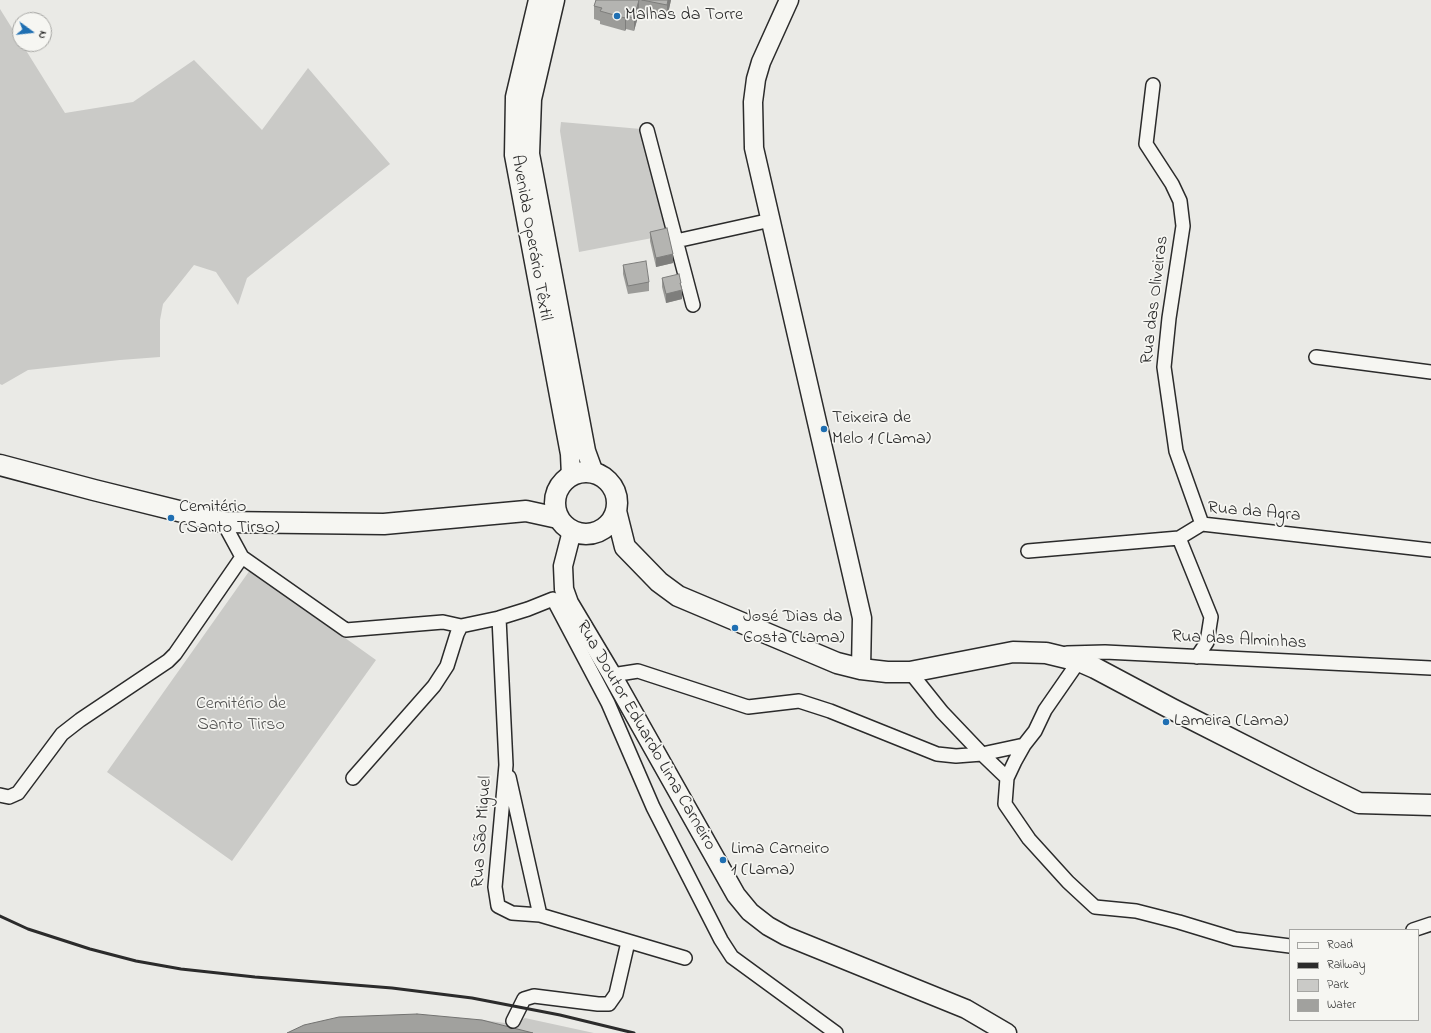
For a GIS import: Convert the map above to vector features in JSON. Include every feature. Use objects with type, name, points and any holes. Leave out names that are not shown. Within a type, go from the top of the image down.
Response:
[{"type":"main road","points":[[0,465],[222,522],[384,524],[526,511],[556,495]]},
{"type":"main road","points":[[582,472],[594,473],[603,477],[610,484],[615,492],[617,502],[616,511],[612,520],[606,527],[598,532],[573,528],[556,511],[555,503],[559,487],[570,476],[582,472]]},
{"type":"main road","points":[[526,511],[625,547],[659,582],[678,596],[837,663],[861,669],[887,672],[910,672],[1013,652],[1046,653],[1079,661],[1359,803],[1431,805]]},
{"type":"main road","points":[[616,511],[625,547]]},
{"type":"street","name":"Avenida Operário Têxtil","points":[[538,0],[515,97],[514,155],[570,454],[570,476]]},
{"type":"street","name":"Avenida Operário Têxtil","points":[[555,0],[532,99],[530,154],[586,451],[594,473]]},
{"type":"street","points":[[789,0],[761,62],[756,79],[753,102],[754,148],[862,618],[861,669]]},
{"type":"street","name":"Rua das Oliveiras","points":[[1154,85],[1146,144],[1180,202],[1183,226],[1169,318],[1164,367],[1176,451],[1202,524]]},
{"type":"street","points":[[647,130],[693,305]]},
{"type":"street","points":[[676,241],[771,220]]},
{"type":"street","points":[[1316,357],[1431,372]]},
{"type":"street","points":[[222,522],[242,557],[346,630],[442,622],[461,626],[499,618],[553,599],[608,703],[653,807],[721,940],[732,957],[836,1033]]},
{"type":"street","name":"Rua da Agra","points":[[1028,550],[1179,538],[1202,524],[1431,550]]},
{"type":"street","name":"Rua Doutor Eduardo Lima Carneiro","points":[[573,528],[563,566],[564,589],[569,603],[612,675],[736,895],[750,912],[768,926],[786,936],[966,1009],[1007,1033]]},
{"type":"street","points":[[1179,538],[1211,617],[1207,642],[1198,658]]},
{"type":"street","points":[[0,795],[9,797],[18,793],[62,734],[80,720],[168,661],[184,641],[242,557]]},
{"type":"street","name":"Rua São Miguel","points":[[499,618],[506,765],[495,887],[498,906],[512,913],[540,915],[685,958]]},
{"type":"street","points":[[353,778],[434,686],[447,666],[461,626]]},
{"type":"street","name":"Rua das Alminhas","points":[[1046,653],[1105,652],[1198,658],[1431,668]]},
{"type":"street","points":[[1079,661],[1045,710],[1035,731],[1024,745],[1007,778],[1005,804],[1028,839],[1068,882],[1095,906],[1136,911],[1235,939],[1289,946]]},
{"type":"street","points":[[612,675],[638,671],[748,707],[799,702],[830,711],[937,754],[956,756],[982,754],[1024,745]]},
{"type":"street","points":[[910,672],[942,712],[1007,778]]},
{"type":"street","name":"Rua São Miguel","points":[[506,765],[540,915]]},
{"type":"street","points":[[1417,929],[1431,924]]},
{"type":"street","points":[[513,1021],[524,999],[534,996],[609,1004],[616,994],[628,942]]},
{"type":"green space","points":[[0,9],[12,28],[12,52],[27,52],[65,113],[133,102],[194,60],[262,130],[308,68],[390,164],[247,278],[238,305],[216,272],[194,265],[163,304],[160,320],[160,357],[28,370],[2,385],[0,384]]},
{"type":"green space","points":[[561,122],[641,129],[668,235],[579,252],[560,131]]},
{"type":"green space","name":"Cemitério de Santo Tirso","points":[[250,570],[376,660],[232,861],[107,772]]},
{"type":"green space","points":[[525,1018],[594,1033],[533,1033],[482,1020],[505,1023],[517,1022]]},
{"type":"water","points":[[417,1014],[482,1020],[533,1033],[287,1033],[304,1025],[339,1017]]},
{"type":"building","points":[[596,0],[639,0],[634,18],[626,16],[625,18],[600,11],[602,8],[594,6]]},
{"type":"building","points":[[642,0],[668,0],[667,5]]},
{"type":"building","points":[[667,228],[673,254],[656,258],[650,232]]},
{"type":"building","points":[[646,261],[649,282],[628,286],[623,265]]},
{"type":"building","points":[[679,274],[682,290],[666,294],[662,278]]},
{"type":"railway","points":[[0,916],[28,929],[90,949],[136,961],[181,969],[255,977],[392,988],[472,998],[560,1015],[634,1033]]},
{"type":"place","name":"Malhas da Torre","points":[[617,16]]},
{"type":"place","name":"Teixeira de Melo 1 (Lama)","points":[[824,429]]},
{"type":"place","name":"Cemitério (Santo Tirso)","points":[[171,518]]},
{"type":"place","name":"José Dias da Costa (Lama)","points":[[735,628]]},
{"type":"place","name":"Lameira (Lama)","points":[[1166,722]]},
{"type":"place","name":"Lima Carneiro 1 (Lama)","points":[[723,860]]}]
